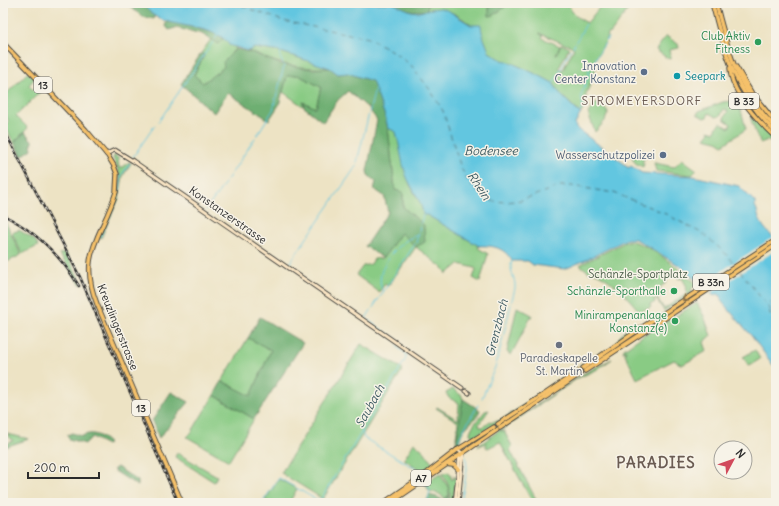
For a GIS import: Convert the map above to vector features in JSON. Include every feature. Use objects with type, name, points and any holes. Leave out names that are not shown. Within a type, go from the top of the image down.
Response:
[{"type":"highway","name":"A7","points":[[390,503],[461,452]]},
{"type":"highway","name":"A7","points":[[384,503],[461,452]]},
{"type":"highway","points":[[446,464],[453,464],[458,469]]},
{"type":"main road","name":"B 33","points":[[712,3],[730,65],[729,70],[732,80],[740,96],[758,120],[776,138]]},
{"type":"main road","name":"B 33","points":[[716,3],[732,59],[752,93],[776,123]]},
{"type":"main road","name":"13","points":[[3,43],[86,130],[106,154]]},
{"type":"main road","points":[[732,59],[747,96],[776,128]]},
{"type":"main road","points":[[730,65],[760,116],[776,133]]},
{"type":"main road","name":"Kreuzlingerstrasse","points":[[106,154],[116,170],[117,188],[115,196],[92,248],[90,265],[91,286],[97,304],[182,503]]},
{"type":"main road","name":"B 33n","points":[[776,240],[646,324],[584,370],[650,329],[776,245]]},
{"type":"main road","points":[[461,452],[476,439],[497,427],[579,373]]},
{"type":"main road","points":[[461,452],[469,449],[497,427]]},
{"type":"street","name":"Konstanzerstrasse","points":[[106,154],[113,150],[120,152],[247,238],[399,346],[462,388]]},
{"type":"street","points":[[462,462],[469,449]]},
{"type":"street","points":[[456,503],[462,462],[461,452]]},
{"type":"street","points":[[456,503],[458,469],[461,452]]},
{"type":"green space","points":[[125,3],[141,3],[155,15],[154,19],[143,17]]},
{"type":"green space","points":[[392,3],[428,4],[427,10],[413,11]]},
{"type":"green space","points":[[427,3],[485,3],[489,6],[490,16],[494,15],[510,3],[569,3],[573,13],[587,23],[603,3],[633,3],[607,36],[607,39],[594,62],[596,66],[593,78],[586,94],[585,107],[581,113],[561,95],[553,83],[488,52],[483,38],[472,26],[458,16],[442,9],[427,10]],"holes":[[[539,33],[574,48],[563,70],[559,68],[569,48],[561,44],[556,55],[560,46],[542,38],[543,36]]]},
{"type":"green space","points":[[485,3],[510,3],[494,15],[489,16],[489,6]]},
{"type":"green space","points":[[170,14],[229,38],[229,45],[237,48],[232,52],[225,67],[203,83],[194,75],[204,56],[202,52],[211,39],[218,44],[223,38],[218,34],[168,21]]},
{"type":"green space","points":[[168,21],[218,34],[223,39],[218,44],[202,34],[175,28],[169,30],[165,25]]},
{"type":"green space","points":[[666,36],[678,44],[679,48],[669,50],[671,59],[667,58],[656,50]]},
{"type":"green space","points":[[255,48],[281,52],[330,68],[308,68],[288,65],[248,51]]},
{"type":"green space","points":[[236,49],[253,53],[280,64],[312,69],[330,68],[338,74],[348,73],[373,81],[388,128],[395,190],[403,192],[403,207],[424,225],[425,242],[416,247],[401,233],[383,258],[365,246],[388,212],[384,196],[374,189],[376,182],[368,175],[367,171],[377,120],[368,108],[348,91],[338,100],[323,122],[304,107],[303,102],[316,108],[321,87],[298,75],[287,76],[279,105],[269,120],[228,93],[214,113],[181,84],[202,52],[204,56],[194,75],[203,83],[224,67],[223,62]]},
{"type":"green space","points":[[27,73],[35,78],[29,85],[33,90],[38,86],[44,88],[16,116],[28,128],[15,141],[22,156],[21,157],[5,126],[9,122],[3,111],[3,97]]},
{"type":"green space","points":[[298,75],[321,87],[316,108],[303,102],[304,107],[283,92],[287,76]]},
{"type":"green space","points":[[733,101],[742,113],[746,129],[723,145],[717,141],[705,138],[710,132],[709,130],[714,132],[719,124],[721,123],[729,128],[731,124],[724,118],[728,111],[724,109],[720,116],[716,117],[709,113],[707,117],[704,118],[697,114],[699,111],[723,102]]},
{"type":"green space","points":[[596,103],[608,111],[607,113],[609,114],[595,132],[588,113]]},
{"type":"green space","points":[[750,117],[758,122],[776,140],[776,155],[770,141],[769,142],[768,140],[760,143],[760,139],[758,139]]},
{"type":"green space","points":[[388,128],[396,131],[410,185],[422,206],[423,214],[479,246],[478,248],[488,254],[480,282],[473,278],[476,270],[475,268],[459,264],[447,274],[445,270],[416,247],[388,286],[385,284],[379,292],[356,275],[363,266],[371,264],[374,259],[383,258],[401,233],[424,225],[403,207],[403,192],[395,190]]},
{"type":"green space","points":[[25,132],[33,142],[31,145],[32,149],[22,156],[15,141]]},
{"type":"green space","points":[[642,149],[648,154],[642,162],[644,163],[643,167],[635,162],[632,154],[636,154]]},
{"type":"green space","points":[[114,156],[118,158],[119,168],[122,168],[129,162],[131,163],[123,176],[119,198],[101,238],[99,238],[116,200],[120,186],[120,176],[113,158]]},
{"type":"green space","points":[[682,159],[697,170],[692,175],[656,171],[654,163],[674,167]]},
{"type":"green space","points":[[5,221],[21,255],[3,264],[3,222]]},
{"type":"green space","points":[[19,230],[35,240],[38,246],[22,254],[12,233]]},
{"type":"green space","name":"Schänzle-Sportplatz","points":[[627,241],[634,242],[643,245],[664,258],[697,284],[691,289],[692,293],[664,311],[656,298],[654,299],[655,302],[650,305],[651,307],[637,313],[638,310],[616,286],[602,276],[589,272],[580,265]],"holes":[[[674,272],[679,279],[682,278],[687,287],[686,289],[688,293],[664,309],[657,298],[663,294],[659,288],[667,282],[665,278]]]},
{"type":"green space","points":[[66,253],[82,284],[81,285],[59,254]]},
{"type":"green space","points":[[697,303],[704,316],[711,336],[704,342],[707,351],[682,365],[674,360],[637,379],[625,354],[626,351],[623,352],[624,349],[648,332],[646,334]]},
{"type":"green space","points":[[517,307],[532,315],[511,355],[507,352]]},
{"type":"green space","points":[[260,317],[303,343],[254,419],[214,395],[222,381],[251,396],[271,350],[248,338]]},
{"type":"green space","points":[[642,325],[618,342],[616,342],[626,329]]},
{"type":"green space","points":[[248,338],[271,350],[251,396],[222,381]]},
{"type":"green space","points":[[361,344],[403,369],[323,499],[281,473]]},
{"type":"green space","points":[[755,350],[760,359],[749,366],[743,357]]},
{"type":"green space","points":[[594,357],[590,362],[517,411],[475,436],[470,434],[473,425],[485,411],[489,410],[479,424],[480,427],[483,427],[490,421],[498,421],[507,416]]},
{"type":"green space","points":[[612,359],[596,370],[578,378],[500,431],[505,431],[512,446],[510,450],[538,503],[533,503],[500,442],[488,448],[486,447],[486,443],[477,447],[498,431],[581,375]]},
{"type":"green space","points":[[453,389],[462,396],[463,399],[457,443],[460,441],[457,448],[456,437],[458,422],[436,408],[437,407],[458,420],[459,403],[449,398],[446,393]]},
{"type":"green space","points":[[171,392],[189,402],[159,438],[152,421]]},
{"type":"green space","points":[[214,395],[254,419],[229,461],[187,437],[191,433]]},
{"type":"green space","points":[[463,399],[480,410],[476,417],[464,430],[460,440],[456,444]]},
{"type":"green space","points":[[72,433],[82,436],[93,434],[103,438],[109,443],[107,445],[92,437],[85,444],[69,439],[67,435]]},
{"type":"green space","points":[[7,434],[29,439],[5,447],[4,445],[13,441]]},
{"type":"green space","points":[[414,443],[424,451],[434,465],[423,472],[404,459]]},
{"type":"green space","points":[[177,453],[217,476],[214,482],[175,457]]},
{"type":"green space","points":[[117,467],[138,481],[138,486],[113,470]]},
{"type":"green space","points":[[448,472],[451,474],[451,479],[454,479],[454,475],[456,478],[453,503],[450,503],[449,488],[442,474]]},
{"type":"green space","points":[[440,474],[448,487],[449,495],[445,498],[436,492],[429,491],[425,483]]},
{"type":"green space","points":[[279,479],[297,489],[289,503],[270,503],[265,500]]},
{"type":"green space","points":[[429,495],[443,500],[449,496],[448,503],[426,503]]},
{"type":"water","name":"Bodensee","points":[[141,3],[392,3],[411,11],[419,12],[441,8],[449,11],[471,25],[481,25],[483,36],[489,52],[502,60],[512,63],[553,83],[561,95],[579,113],[581,113],[575,124],[576,128],[628,168],[631,166],[642,173],[693,176],[739,186],[755,202],[760,221],[766,230],[776,240],[776,369],[750,334],[722,302],[721,296],[717,294],[714,296],[680,266],[635,239],[627,239],[565,269],[533,265],[528,261],[512,261],[502,250],[489,246],[479,246],[427,215],[423,215],[421,204],[406,175],[396,132],[388,128],[372,81],[348,73],[338,74],[330,68],[281,52],[255,48],[248,51],[229,45],[217,34],[157,18]]},
{"type":"pier","points":[[775,236],[776,250],[709,294],[699,286]]},
{"type":"waterway","points":[[573,47],[586,24]]},
{"type":"waterway","points":[[215,39],[218,34]]},
{"type":"waterway","points":[[579,113],[583,107],[581,95],[588,78],[589,70],[608,38]]},
{"type":"waterway","points":[[159,121],[213,42]]},
{"type":"waterway","points":[[553,83],[571,49]]},
{"type":"waterway","points":[[257,135],[273,110],[284,66],[280,57],[281,52]]},
{"type":"waterway","points":[[357,162],[375,89]]},
{"type":"waterway","points":[[133,157],[155,125]]},
{"type":"waterway","points":[[227,180],[255,138]]},
{"type":"waterway","points":[[100,237],[116,202],[121,176],[130,163]]},
{"type":"waterway","points":[[289,264],[357,165]]},
{"type":"waterway","points":[[206,210],[225,183]]},
{"type":"waterway","name":"Saubach","points":[[416,243],[423,215]]},
{"type":"waterway","points":[[383,291],[380,283],[381,275],[389,257],[403,242],[411,237],[419,235]]},
{"type":"waterway","name":"Saubach","points":[[398,342],[366,318],[415,244]]},
{"type":"waterway","name":"Grenzbach","points":[[482,398],[496,365],[515,288],[511,271],[512,261]]},
{"type":"waterway","points":[[262,503],[279,478],[317,500],[321,499],[406,358],[405,352],[397,346]]},
{"type":"waterway","name":"Grenzbach","points":[[459,441],[463,430],[478,405]]},
{"type":"waterway","name":"Saubach","points":[[362,431],[364,438],[416,469],[421,475]]},
{"type":"waterway","name":"Grenzbach","points":[[461,503],[467,469],[466,457]]},
{"type":"waterway","name":"Saubach","points":[[426,483],[430,490],[427,503]]},
{"type":"ferry route","points":[[234,3],[283,21],[369,38],[392,51],[411,65],[431,91],[443,111],[461,168],[470,185],[480,194],[492,201],[507,202],[522,200],[560,186],[572,186],[614,193],[662,212],[705,235],[726,254],[738,268]]},
{"type":"ferry route","points":[[740,271],[776,317]]},
{"type":"ferry route","points":[[776,295],[769,306],[771,317],[776,325]]},
{"type":"railway","points":[[3,128],[80,277],[178,503]]},
{"type":"railway","points":[[3,215],[15,221],[37,236],[64,264],[79,286]]},
{"type":"place","name":"Club Aktiv Fitness","points":[[758,42]]},
{"type":"place","name":"Innovation Center Konstanz","points":[[644,72]]},
{"type":"place","name":"Seepark","points":[[677,76]]},
{"type":"place","name":"Wasserschutzpolizei","points":[[663,155]]},
{"type":"place","name":"Schänzle-Sporthalle","points":[[674,291]]},
{"type":"place","name":"Minirampenanlage Konstanz(e)","points":[[675,321]]},
{"type":"place","name":"Paradieskapelle St. Martin","points":[[559,345]]},
{"type":"district","name":"STROMEYERSDORF","points":[[642,101]]},
{"type":"district","name":"PARADIES","points":[[656,463]]},
{"type":"water label","name":"Rhein","points":[[479,186]]}]
